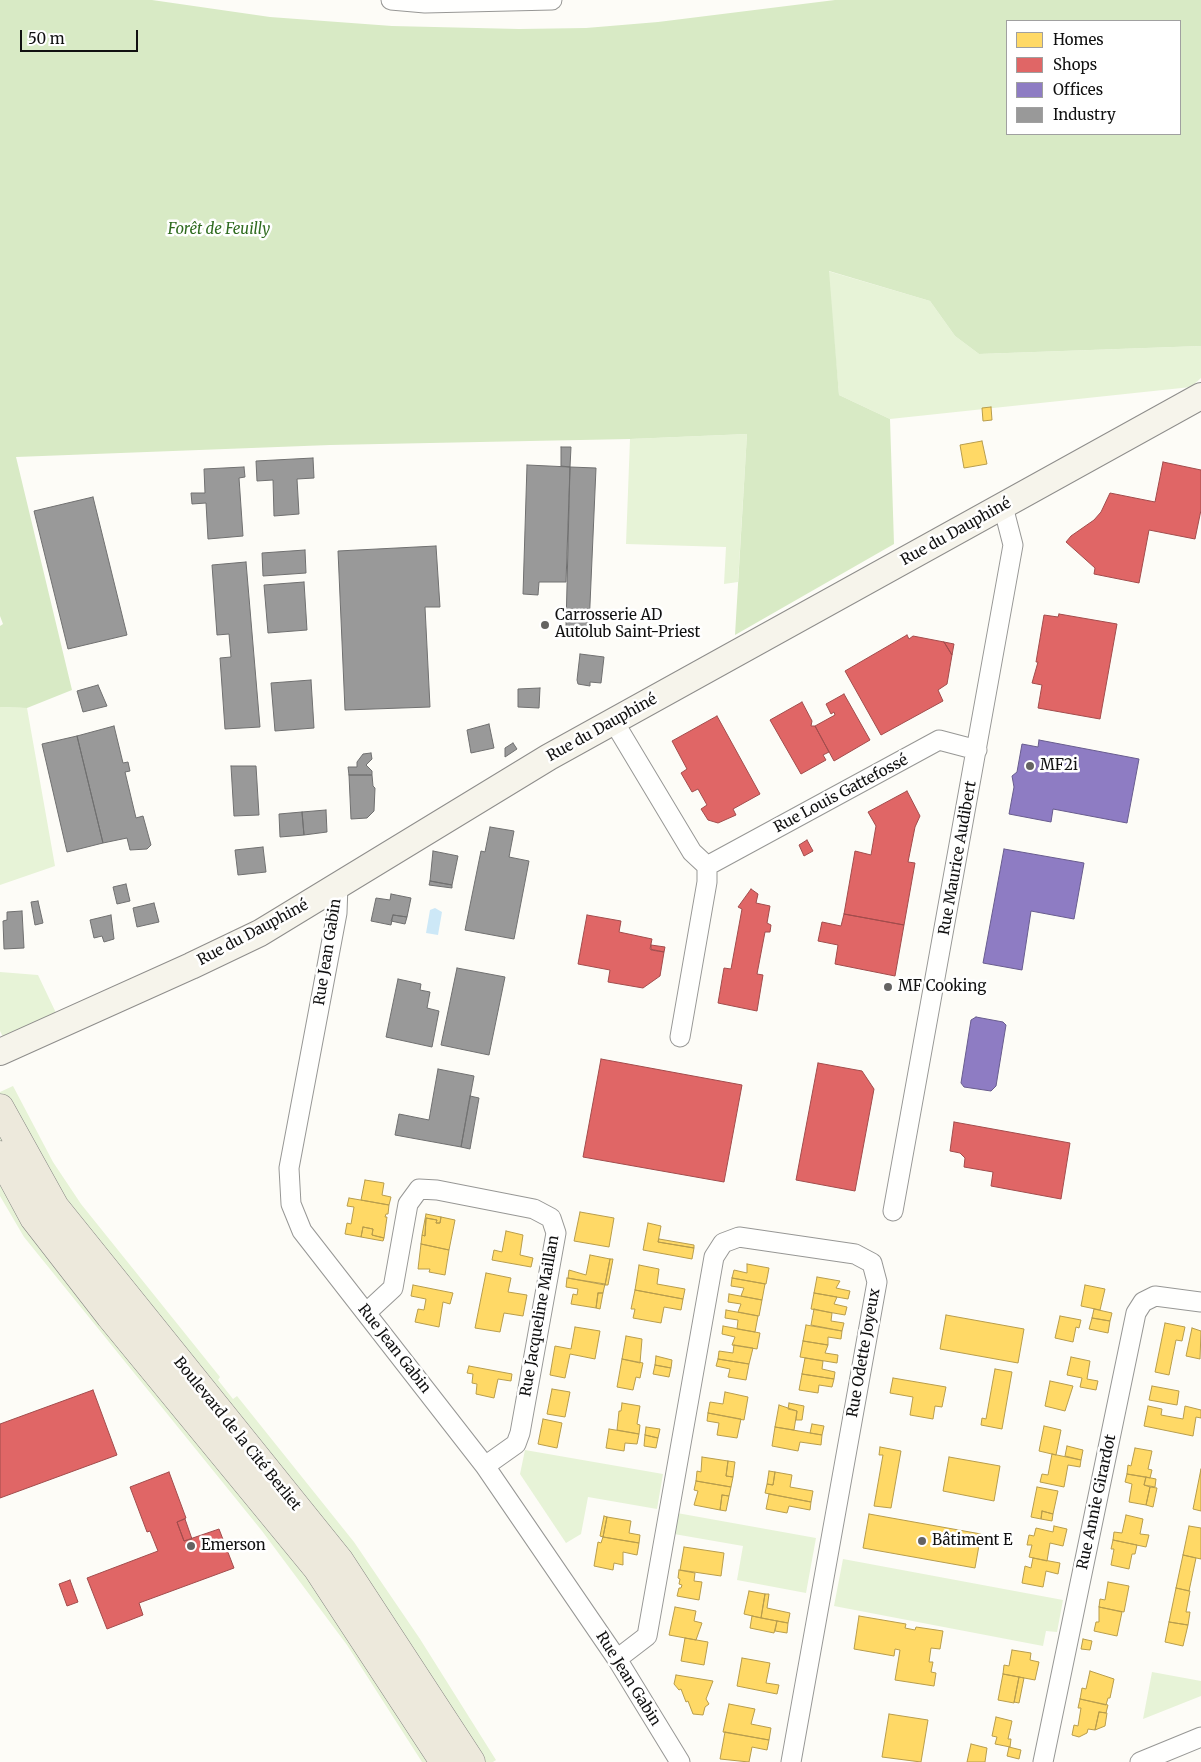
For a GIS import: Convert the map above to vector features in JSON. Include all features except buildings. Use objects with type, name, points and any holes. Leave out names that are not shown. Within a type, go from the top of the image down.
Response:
[{"type":"main road","name":"Boulevard de la Cité Berliet","points":[[0,1108],[55,1207],[339,1560],[471,1762]]},
{"type":"main road","name":"Boulevard de la Cité Berliet","points":[[0,1155],[34,1218],[98,1301],[317,1568],[444,1762]]},
{"type":"street","points":[[391,0],[425,3],[552,0]]},
{"type":"street","name":"Rue du Dauphiné","points":[[0,1052],[226,950],[260,932],[549,757],[1201,396]]},
{"type":"street","name":"Rue Maurice Audibert","points":[[893,1211],[1013,545],[1006,514],[1001,506]]},
{"type":"street","points":[[614,722],[692,852],[707,866],[707,882],[680,1037]]},
{"type":"street","name":"Rue Louis Gattefossé","points":[[707,866],[939,740],[977,750]]},
{"type":"street","name":"Rue Jean Gabin","points":[[338,885],[337,913],[294,1139],[288,1186],[290,1204],[302,1231],[486,1466],[617,1659],[680,1762]]},
{"type":"street","name":"Rue Jacqueline Maillan","points":[[366,1313],[393,1288],[408,1204],[419,1189],[437,1190],[534,1209],[551,1218],[556,1233],[520,1433],[516,1444],[486,1466]]},
{"type":"street","name":"Rue Odette Joyeux","points":[[617,1659],[647,1636],[714,1257],[723,1242],[739,1238],[836,1251],[855,1254],[872,1263],[877,1282],[790,1762]]},
{"type":"street","name":"Rue Annie Girardot","points":[[1043,1762],[1136,1313],[1144,1302],[1155,1296],[1201,1302]]},
{"type":"street","points":[[1140,1762],[1201,1737]]},
{"type":"green space","name":"Forêt de Feuilly","points":[[0,0],[152,0],[270,17],[392,26],[519,29],[586,28],[658,22],[835,0],[1201,0],[1201,346],[979,354],[955,336],[930,301],[829,271],[839,395],[890,419],[894,544],[735,635],[747,434],[630,439],[330,445],[16,457],[72,690],[27,708],[0,707],[0,626],[3,624],[0,616]]},
{"type":"green space","points":[[828,271],[930,301],[955,336],[979,354],[1201,346],[1201,378],[1191,387],[890,419],[839,395]]},
{"type":"green space","points":[[747,434],[738,582],[724,584],[726,547],[626,544],[630,439]]},
{"type":"green space","points":[[0,707],[27,708],[55,866],[0,885]]},
{"type":"green space","points":[[0,972],[38,975],[57,1015],[4,1039],[0,1031]]},
{"type":"green space","points":[[13,1086],[53,1162],[81,1204],[220,1377],[218,1380],[233,1399],[237,1396],[354,1542],[420,1639],[496,1760],[493,1762],[422,1762],[347,1645],[262,1531],[24,1237],[0,1196],[0,1092]]},
{"type":"green space","points":[[525,1450],[663,1474],[657,1509],[588,1497],[581,1534],[566,1543],[520,1474]]},
{"type":"green space","points":[[677,1513],[816,1538],[806,1593],[737,1580],[743,1546],[674,1534]]},
{"type":"green space","points":[[843,1559],[1063,1600],[1057,1632],[1046,1631],[1043,1646],[834,1606]]},
{"type":"green space","points":[[1152,1672],[1201,1681],[1201,1696],[1143,1719]]},
{"type":"water","points":[[435,908],[442,912],[438,935],[426,933],[430,910]]},
{"type":"place","name":"Carrosserie AD Autolub Saint-Priest","points":[[545,625]]},
{"type":"place","name":"MF2i","points":[[1030,766]]},
{"type":"place","name":"MF Cooking","points":[[888,987]]},
{"type":"place","name":"Bâtiment E","points":[[922,1541]]},
{"type":"place","name":"Emerson","points":[[191,1546]]}]
